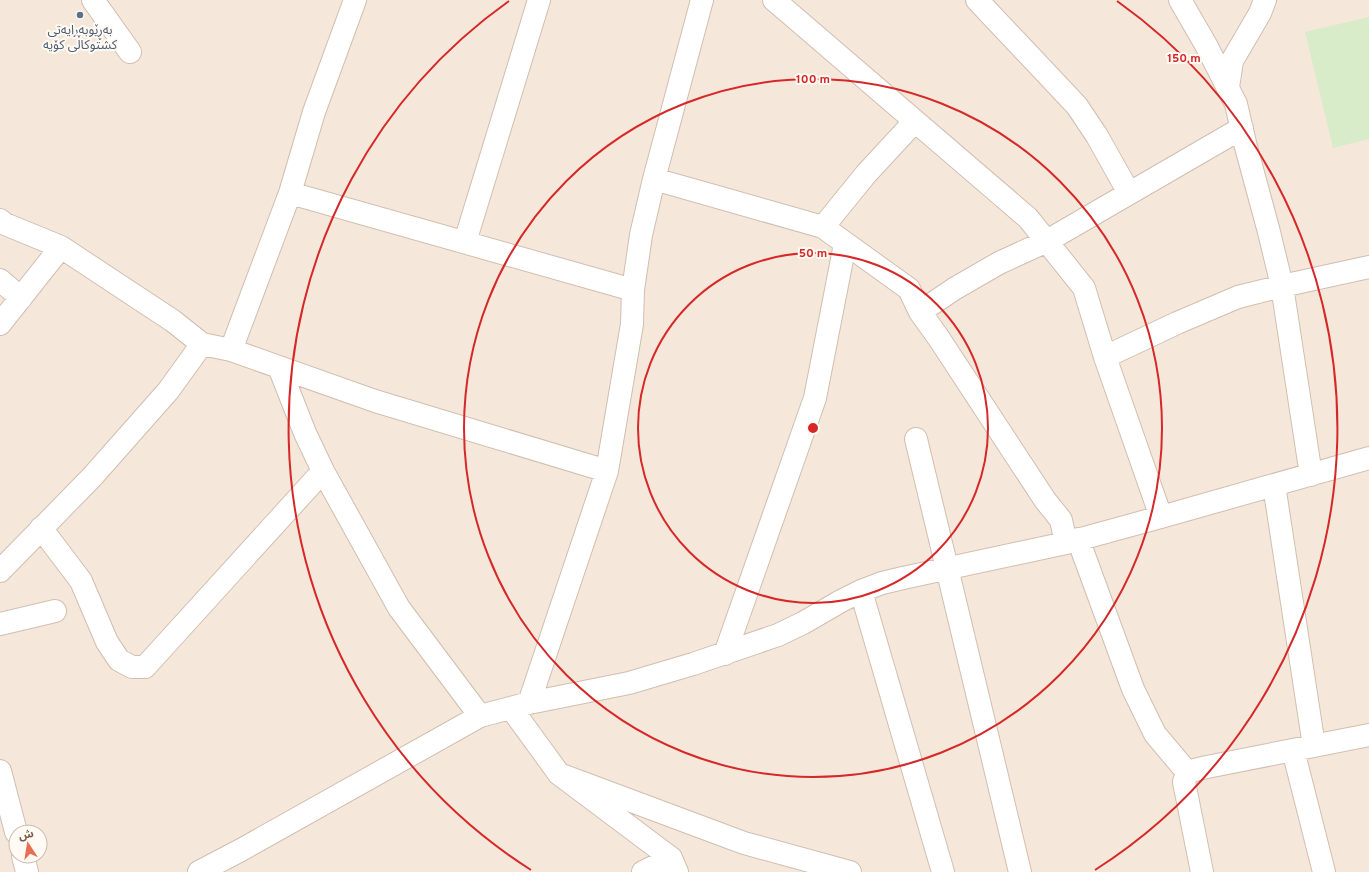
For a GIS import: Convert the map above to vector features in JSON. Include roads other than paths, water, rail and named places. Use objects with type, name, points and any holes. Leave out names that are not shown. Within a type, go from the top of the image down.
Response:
[{"type":"street","points":[[93,0],[130,52]]},
{"type":"street","points":[[231,350],[290,193],[314,112],[355,0]]},
{"type":"street","points":[[466,242],[539,0]]},
{"type":"street","points":[[674,865],[559,774],[520,705],[607,471],[632,324],[633,290],[641,235],[654,179],[702,0]]},
{"type":"street","points":[[774,0],[1028,218],[1084,288],[1105,357],[1161,517]]},
{"type":"street","points":[[977,0],[1077,106],[1097,136],[1129,193]]},
{"type":"street","points":[[1180,0],[1206,45],[1236,104],[1282,286],[1311,475]]},
{"type":"street","points":[[1228,87],[1232,61],[1260,13],[1265,0]]},
{"type":"street","points":[[823,227],[866,174],[915,121]]},
{"type":"street","points":[[920,312],[954,289],[998,263],[1047,241],[1242,128]]},
{"type":"street","points":[[654,179],[823,227],[909,289],[920,312],[1045,500],[1061,520],[1072,541],[1133,689],[1155,734],[1187,772]]},
{"type":"street","points":[[290,193],[633,290]]},
{"type":"street","points":[[0,220],[6,224],[61,247],[173,321],[202,344],[231,350],[374,401],[607,471]]},
{"type":"street","points":[[725,654],[815,398],[845,244]]},
{"type":"street","points":[[0,324],[61,247]]},
{"type":"street","points":[[1105,357],[1177,322],[1231,300],[1282,286],[1369,267]]},
{"type":"street","points":[[0,280],[21,298]]},
{"type":"street","points":[[0,571],[92,477],[168,391],[202,344]]},
{"type":"street","points":[[279,367],[305,433],[323,470],[399,608],[480,716]]},
{"type":"street","points":[[916,439],[1020,872]]},
{"type":"street","points":[[199,872],[480,716],[520,705],[661,675],[725,654],[784,632],[861,591],[903,578],[1072,541],[1369,458]]},
{"type":"street","points":[[41,528],[81,581],[107,642],[119,660],[132,668],[145,667],[323,470]]},
{"type":"street","points":[[1274,485],[1303,748],[1324,872]]},
{"type":"street","points":[[861,591],[943,872]]},
{"type":"street","points":[[0,624],[55,611]]},
{"type":"street","points":[[1187,772],[1369,735]]},
{"type":"street","points":[[0,771],[14,824]]},
{"type":"street","points":[[1187,772],[1184,782],[1202,872]]},
{"type":"street","points":[[559,774],[744,843],[850,872]]},
{"type":"street","points":[[643,872],[674,865]]},
{"type":"place","name":"بەڕێوبەرایەتی کشتوکاڵی کۆیە","points":[[80,15]]}]
